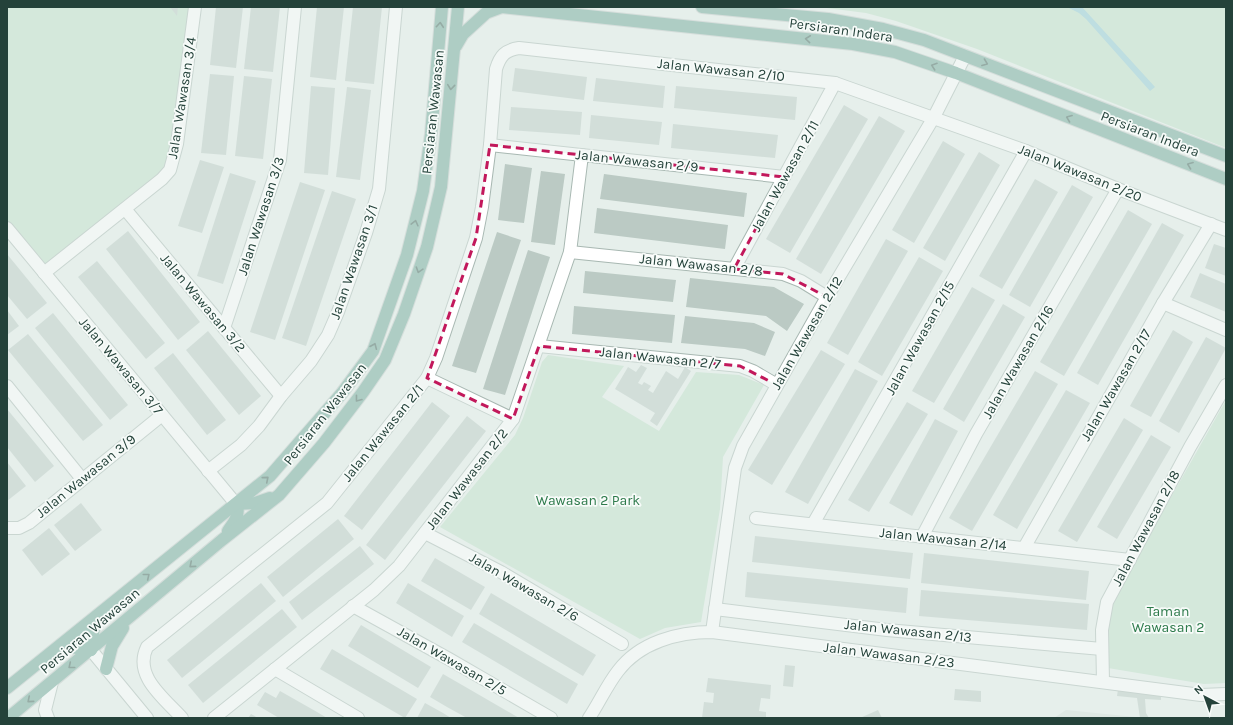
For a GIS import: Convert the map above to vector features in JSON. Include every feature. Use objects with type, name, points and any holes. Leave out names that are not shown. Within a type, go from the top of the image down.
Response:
[{"type":"main road","name":"Persiaran Wawasan","points":[[7,688],[270,476],[342,393],[372,351],[407,255],[423,191],[431,134],[442,7]]},
{"type":"main road","name":"Persiaran Wawasan","points":[[8,718],[278,495],[324,443],[363,392],[385,360],[404,314],[427,246],[441,187],[458,7]]},
{"type":"main road","points":[[454,49],[462,34],[486,12],[502,7]]},
{"type":"main road","name":"Persiaran Indera","points":[[502,7],[872,47],[895,52],[956,73],[1226,179]]},
{"type":"main road","name":"Persiaran Indera","points":[[702,7],[828,19],[883,29],[924,40],[1226,156]]},
{"type":"main road","points":[[222,540],[237,517],[238,508],[236,504],[255,504],[278,495]]},
{"type":"main road","points":[[106,669],[112,646],[132,616]]},
{"type":"main road","points":[[58,648],[70,647],[91,650],[95,618]]},
{"type":"street","name":"Jalan Wawasan 3/4","points":[[44,274],[162,179],[170,170],[174,159],[195,7]]},
{"type":"street","name":"Jalan Wawasan 3/3","points":[[224,328],[280,160],[295,7]]},
{"type":"street","name":"Jalan Wawasan 3/1","points":[[208,471],[241,445],[259,426],[281,396],[312,361],[328,335],[348,284],[379,189],[396,7]]},
{"type":"street","name":"Jalan Wawasan 2/10","points":[[503,54],[510,49],[519,48],[835,83],[934,117]]},
{"type":"street","name":"Jalan Wawasan 2/1","points":[[182,718],[150,684],[146,676],[143,662],[147,647],[327,503],[427,378],[436,358],[476,238],[482,207],[490,145],[496,69],[498,60],[503,54]]},
{"type":"street","name":"Jalan Wawasan 2/12","points":[[712,632],[735,468],[743,446],[827,297],[934,117],[966,56]]},
{"type":"street","name":"Jalan Wawasan 2/11","points":[[734,269],[835,83]]},
{"type":"street","name":"Jalan Wawasan 2/20","points":[[934,117],[1026,151],[1118,189],[1226,230]]},
{"type":"street","name":"Jalan Wawasan 2/9","points":[[490,145],[784,177]]},
{"type":"street","name":"Jalan Wawasan 2/15","points":[[813,524],[1026,151]]},
{"type":"street","name":"Jalan Wawasan 2/2","points":[[214,718],[374,590],[398,566],[513,419],[570,252],[582,155]]},
{"type":"street","name":"Jalan Wawasan 2/16","points":[[922,537],[976,434],[1118,189]]},
{"type":"street","name":"Jalan Wawasan 3/2","points":[[125,209],[281,396]]},
{"type":"street","name":"Jalan Wawasan 2/17","points":[[1024,548],[1163,303],[1211,224]]},
{"type":"street","name":"Jalan Wawasan 3/7","points":[[7,228],[236,504]]},
{"type":"street","name":"Jalan Wawasan 2/8","points":[[570,252],[783,274],[800,281],[827,297]]},
{"type":"street","points":[[1163,303],[1226,330]]},
{"type":"street","name":"Jalan Wawasan 2/7","points":[[539,346],[740,366],[753,371],[777,385]]},
{"type":"street","points":[[427,378],[513,419]]},
{"type":"street","name":"Jalan Wawasan 2/18","points":[[1103,682],[1103,623],[1107,602],[1190,447],[1226,385]]},
{"type":"street","points":[[7,386],[82,479]]},
{"type":"street","name":"Jalan Wawasan 3/9","points":[[7,528],[19,528],[29,523],[162,414]]},
{"type":"street","name":"Jalan Wawasan 2/14","points":[[756,518],[1130,560]]},
{"type":"street","name":"Jalan Wawasan 2/6","points":[[425,532],[501,572],[622,644]]},
{"type":"street","name":"Jalan Wawasan 2/5","points":[[353,606],[443,655],[551,718]]},
{"type":"street","name":"Jalan Wawasan 2/13","points":[[715,609],[887,630],[1102,649]]},
{"type":"street","name":"Jalan Wawasan 2/23","points":[[589,718],[618,671],[627,661],[660,641],[680,634],[712,632],[1201,695],[1226,694]]},
{"type":"street","points":[[91,650],[147,718]]},
{"type":"street","points":[[275,669],[358,718]]},
{"type":"street","points":[[48,718],[45,710],[52,682]]},
{"type":"highlighted area","points":[[490,145],[784,177],[734,269],[783,274],[827,297],[777,385],[740,366],[539,346],[513,419],[427,378],[476,238]]},
{"type":"shaded area","points":[[1066,710],[1145,718],[1054,718]]},
{"type":"green space","points":[[7,7],[195,7],[170,170],[44,273],[7,227]]},
{"type":"green space","points":[[819,7],[1226,7],[1226,148],[977,49],[896,21],[866,13]]},
{"type":"green space","name":"Wawasan 2 Park","points":[[548,355],[624,366],[602,397],[659,431],[696,372],[739,375],[764,385],[723,457],[720,509],[701,622],[665,628],[640,639],[440,527],[515,435],[523,418],[542,362]]},
{"type":"green space","name":"Taman Wawasan 2","points":[[1226,400],[1226,683],[1204,684],[1108,668],[1105,630],[1111,603]]},
{"type":"water","points":[[1067,7],[1082,7],[1155,87],[1150,91],[1086,19],[1079,13]]},
{"type":"building","points":[[170,7],[178,7],[177,16]]},
{"type":"building","points":[[216,7],[243,7],[236,68],[210,65]]},
{"type":"building","points":[[251,7],[280,7],[273,72],[244,69]]},
{"type":"building","points":[[317,7],[344,7],[336,80],[310,77]]},
{"type":"building","points":[[353,7],[382,7],[374,84],[345,81]]},
{"type":"building","points":[[515,68],[587,77],[584,100],[512,91]]},
{"type":"building","points":[[210,74],[234,76],[226,155],[201,153]]},
{"type":"building","points":[[244,76],[272,79],[263,159],[235,156]]},
{"type":"building","points":[[596,78],[665,86],[663,108],[593,101]]},
{"type":"building","points":[[311,86],[335,88],[328,175],[304,173]]},
{"type":"building","points":[[676,86],[797,97],[795,120],[674,108]]},
{"type":"building","points":[[347,87],[371,90],[360,180],[336,177]]},
{"type":"building","points":[[844,105],[868,119],[790,253],[766,239]]},
{"type":"building","points":[[511,107],[582,112],[580,135],[509,130]]},
{"type":"building","points":[[591,115],[662,122],[659,145],[589,138]]},
{"type":"building","points":[[879,116],[905,131],[821,274],[796,259]]},
{"type":"building","points":[[673,124],[778,135],[775,158],[671,148]]},
{"type":"building","points":[[943,141],[965,154],[914,243],[892,230]]},
{"type":"building","points":[[979,152],[1000,165],[945,261],[923,248]]},
{"type":"building","points":[[200,160],[224,167],[202,233],[178,226]]},
{"type":"building","points":[[505,164],[532,168],[524,223],[498,220]]},
{"type":"building","points":[[541,171],[565,174],[555,245],[531,242]]},
{"type":"building","points":[[230,173],[256,181],[223,284],[197,276]]},
{"type":"building","points":[[604,174],[747,193],[744,217],[600,199]]},
{"type":"building","points":[[1035,179],[1058,192],[1002,289],[979,276]]},
{"type":"building","points":[[300,182],[325,190],[275,340],[250,332]]},
{"type":"building","points":[[1072,185],[1093,197],[1030,307],[1009,295]]},
{"type":"building","points":[[332,191],[356,199],[306,346],[282,338]]},
{"type":"building","points":[[597,208],[728,225],[725,249],[594,233]]},
{"type":"building","points":[[1128,210],[1152,224],[1064,376],[1040,362]]},
{"type":"building","points":[[1162,223],[1184,235],[1098,385],[1077,373]]},
{"type":"building","points":[[128,231],[200,322],[178,340],[106,249]]},
{"type":"building","points":[[497,232],[521,240],[476,373],[452,366]]},
{"type":"building","points":[[886,239],[908,251],[848,355],[827,343]]},
{"type":"building","points":[[1214,244],[1226,248],[1226,276],[1205,268]]},
{"type":"building","points":[[528,250],[550,257],[505,395],[483,389]]},
{"type":"building","points":[[7,254],[47,303],[27,319],[7,295]]},
{"type":"building","points":[[919,257],[943,271],[882,376],[858,362]]},
{"type":"building","points":[[97,261],[165,343],[146,359],[78,277]]},
{"type":"building","points":[[585,271],[676,280],[673,302],[583,293]]},
{"type":"building","points":[[1200,273],[1226,284],[1226,312],[1190,297]]},
{"type":"building","points":[[690,278],[774,287],[804,304],[787,331],[766,316],[686,307]]},
{"type":"building","points":[[972,287],[995,300],[934,403],[912,391]]},
{"type":"building","points":[[1003,304],[1025,317],[964,422],[943,409]]},
{"type":"building","points":[[574,306],[675,315],[672,343],[572,334]]},
{"type":"building","points":[[7,310],[19,326],[7,335]]},
{"type":"building","points":[[53,313],[128,405],[110,420],[35,328]]},
{"type":"building","points":[[685,316],[754,323],[775,332],[765,356],[745,349],[681,343]]},
{"type":"building","points":[[1173,330],[1193,342],[1151,417],[1130,406]]},
{"type":"building","points":[[208,331],[261,396],[239,415],[186,350]]},
{"type":"building","points":[[28,334],[103,425],[83,441],[8,350]]},
{"type":"building","points":[[1206,337],[1226,348],[1179,433],[1159,421]]},
{"type":"building","points":[[821,350],[845,364],[772,485],[748,470]]},
{"type":"building","points":[[173,353],[226,420],[207,435],[154,368]]},
{"type":"building","points":[[641,365],[647,368],[638,383],[642,385],[644,382],[651,386],[648,390],[653,393],[666,371],[678,379],[685,367],[691,371],[657,426],[650,421],[655,413],[615,389],[628,367],[636,372]]},
{"type":"building","points":[[855,369],[878,381],[808,504],[785,492]]},
{"type":"building","points":[[1035,371],[1058,384],[972,531],[949,518]]},
{"type":"building","points":[[1066,390],[1090,403],[1017,529],[993,515]]},
{"type":"building","points":[[432,402],[450,416],[362,530],[344,516]]},
{"type":"building","points":[[907,402],[928,414],[869,512],[848,500]]},
{"type":"building","points":[[7,409],[54,466],[35,482],[7,447]]},
{"type":"building","points":[[467,416],[486,431],[385,560],[366,545]]},
{"type":"building","points":[[1124,418],[1143,430],[1077,542],[1058,531]]},
{"type":"building","points":[[935,419],[958,431],[912,516],[889,503]]},
{"type":"building","points":[[1151,435],[1171,447],[1117,539],[1097,527]]},
{"type":"building","points":[[7,462],[26,486],[7,501]]},
{"type":"building","points":[[81,503],[102,530],[75,551],[54,525]]},
{"type":"building","points":[[338,519],[354,539],[283,597],[267,577]]},
{"type":"building","points":[[49,528],[70,554],[42,576],[22,550]]},
{"type":"building","points":[[755,536],[913,553],[910,579],[752,562]]},
{"type":"building","points":[[360,546],[374,564],[302,620],[289,602]]},
{"type":"building","points":[[924,553],[1089,571],[1086,600],[921,583]]},
{"type":"building","points":[[435,558],[485,587],[471,610],[421,581]]},
{"type":"building","points":[[747,572],[908,588],[906,613],[745,597]]},
{"type":"building","points":[[261,583],[276,601],[182,678],[167,660]]},
{"type":"building","points":[[408,583],[464,616],[452,637],[396,603]]},
{"type":"building","points":[[921,590],[1089,604],[1087,630],[919,616]]},
{"type":"building","points":[[491,593],[596,655],[583,676],[479,614]]},
{"type":"building","points":[[282,609],[297,627],[203,703],[188,685]]},
{"type":"building","points":[[474,623],[578,684],[567,704],[462,642]]},
{"type":"building","points":[[361,625],[431,667],[418,688],[348,646]]},
{"type":"building","points":[[332,649],[417,699],[405,718],[320,669]]},
{"type":"building","points":[[785,665],[795,666],[793,687],[783,686]]},
{"type":"building","points":[[443,674],[519,718],[467,718],[447,707],[430,697]]},
{"type":"building","points":[[708,678],[771,685],[770,699],[761,698],[759,711],[766,712],[766,718],[702,718],[704,702],[713,703],[714,693],[706,692]]},
{"type":"building","points":[[955,689],[981,691],[981,702],[954,700]]},
{"type":"building","points":[[1118,689],[1161,694],[1161,700],[1145,699],[1146,713],[1149,718],[1140,718],[1137,698],[1117,696]]},
{"type":"building","points":[[280,691],[327,718],[279,718],[257,705],[265,692],[276,698]]},
{"type":"building","points":[[425,703],[443,713],[451,718],[417,718]]},
{"type":"building","points":[[878,710],[882,718],[860,718]]},
{"type":"building","points":[[251,714],[258,718],[248,718]]}]
